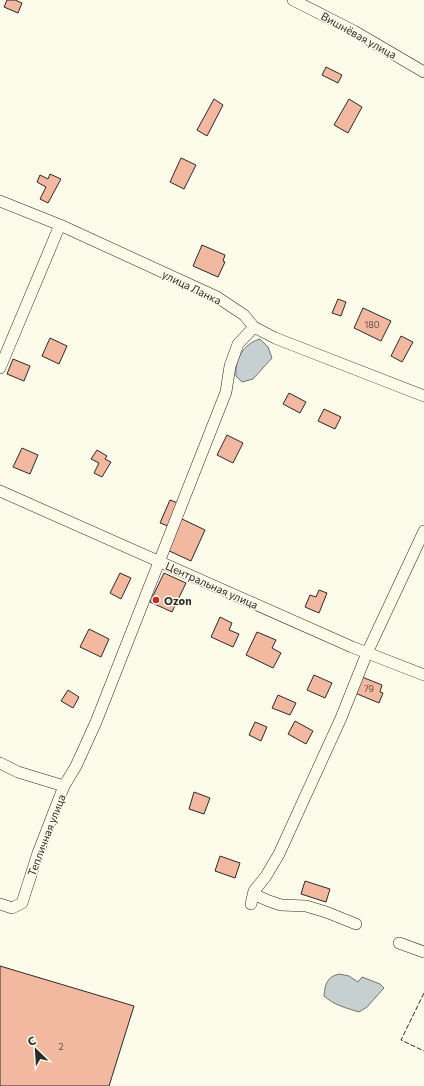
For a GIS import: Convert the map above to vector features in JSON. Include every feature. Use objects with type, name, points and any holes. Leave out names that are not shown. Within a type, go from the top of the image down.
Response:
[{"type":"street","name":"Вишнёвая улица","points":[[294,0],[354,31],[424,72]]},
{"type":"street","name":"улица Ланка","points":[[0,201],[60,225],[217,297],[244,316],[254,327],[275,338],[424,396]]},
{"type":"street","points":[[0,368],[60,225]]},
{"type":"street","points":[[64,786],[76,766],[96,722],[160,561],[226,392],[230,366],[238,344],[254,327]]},
{"type":"street","name":"Центральная улица","points":[[0,491],[160,561],[210,585],[424,676]]},
{"type":"street","points":[[356,924],[306,906],[281,905],[269,901],[252,899],[254,890],[266,876],[279,854],[341,718],[367,653],[424,531]]},
{"type":"street","name":"Тепличная улица","points":[[0,763],[18,772],[64,786],[38,853],[22,903],[12,908],[0,904]]},
{"type":"street","points":[[399,943],[424,952]]},
{"type":"shaded area","points":[[260,339],[268,347],[272,358],[253,379],[242,382],[236,376],[237,364],[241,353],[249,344]]},
{"type":"shaded area","points":[[339,974],[349,976],[358,982],[362,977],[380,984],[384,988],[367,1007],[359,1012],[349,1009],[336,1004],[324,996],[325,988],[329,979]]},
{"type":"building","points":[[7,0],[15,0],[22,3],[18,13],[4,7]]},
{"type":"building","points":[[326,67],[342,75],[338,83],[322,75]]},
{"type":"building","points":[[214,99],[223,105],[207,136],[197,130]]},
{"type":"building","points":[[349,99],[362,107],[348,133],[334,125]]},
{"type":"building","points":[[181,158],[196,165],[184,189],[170,182]]},
{"type":"building","points":[[50,174],[61,179],[48,203],[40,199],[46,187],[37,182],[40,175],[48,179]]},
{"type":"building","points":[[202,245],[225,255],[223,261],[225,262],[218,277],[193,266]]},
{"type":"building","points":[[338,299],[346,302],[341,316],[332,313]]},
{"type":"building","points":[[363,308],[391,321],[381,341],[354,328]]},
{"type":"building","points":[[401,336],[413,342],[402,362],[391,356]]},
{"type":"building","points":[[50,338],[67,346],[59,364],[42,356]]},
{"type":"building","points":[[13,359],[30,366],[24,381],[7,374]]},
{"type":"building","points":[[289,393],[306,402],[300,413],[283,404]]},
{"type":"building","points":[[324,409],[341,417],[335,429],[318,421]]},
{"type":"building","points":[[227,435],[243,443],[233,463],[217,455]]},
{"type":"building","points":[[22,448],[38,455],[30,474],[13,467]]},
{"type":"building","points":[[97,450],[107,456],[105,459],[111,462],[102,477],[94,473],[99,463],[91,459]]},
{"type":"building","points":[[170,500],[178,503],[168,526],[160,523]]},
{"type":"building","points":[[180,518],[205,530],[191,561],[165,549]]},
{"type":"building","points":[[120,573],[131,578],[121,599],[110,593]]},
{"type":"building","points":[[164,573],[186,583],[172,612],[150,602]]},
{"type":"building","points":[[319,590],[327,593],[319,613],[305,607],[310,595],[316,597]]},
{"type":"building","points":[[220,617],[232,623],[229,630],[239,634],[233,647],[211,637]]},
{"type":"building","points":[[89,629],[109,639],[101,657],[80,647]]},
{"type":"building","points":[[257,632],[276,640],[272,648],[281,653],[273,668],[246,655]]},
{"type":"building","points":[[314,675],[332,683],[325,698],[307,690]]},
{"type":"building","points":[[362,677],[382,685],[380,692],[383,693],[379,703],[355,693]]},
{"type":"building","points":[[68,690],[79,697],[73,708],[61,701]]},
{"type":"building","points":[[278,695],[296,703],[290,715],[272,708]]},
{"type":"building","points":[[295,721],[313,731],[306,744],[288,734]]},
{"type":"building","points":[[255,722],[267,727],[261,741],[249,735]]},
{"type":"building","points":[[194,792],[210,798],[204,814],[189,809]]},
{"type":"building","points":[[220,856],[240,863],[235,878],[215,871]]},
{"type":"building","points":[[305,881],[330,889],[326,902],[301,894]]},
{"type":"building","points":[[0,966],[134,1006],[109,1086],[0,1086]]},
{"type":"fence","points":[[424,993],[401,1040],[424,1051]]},
{"type":"place","name":"Ozon","points":[[156,600]]}]
